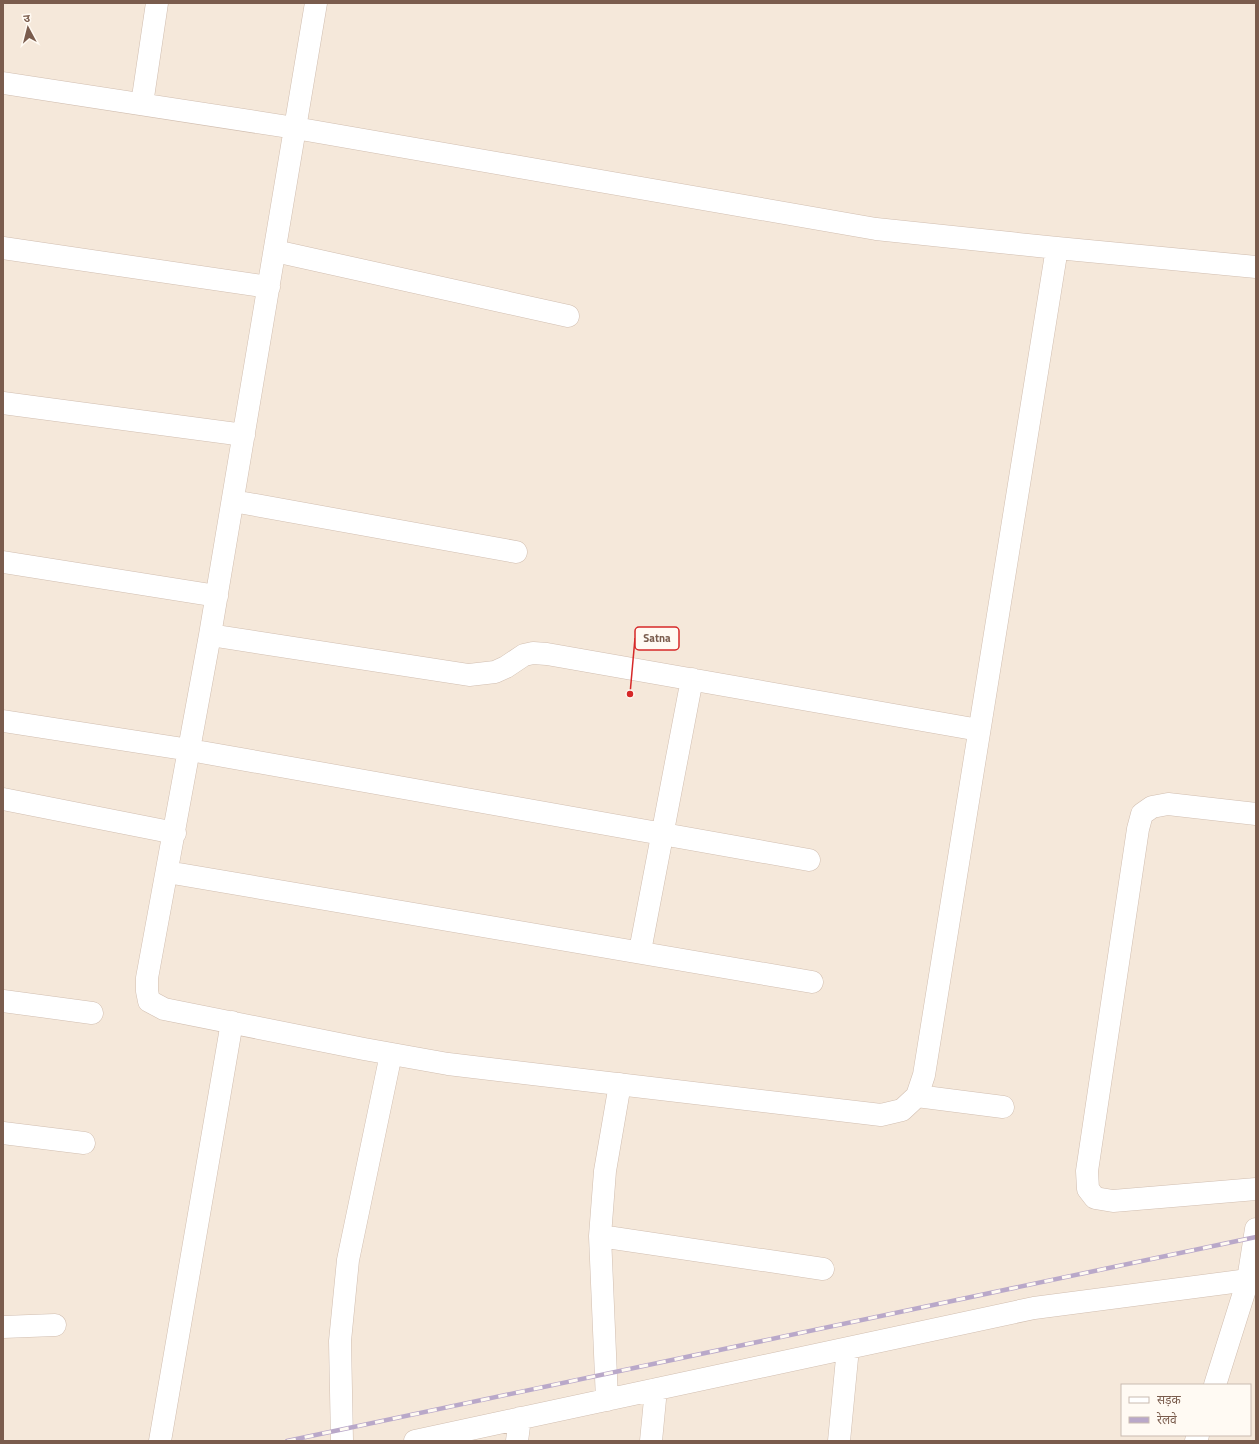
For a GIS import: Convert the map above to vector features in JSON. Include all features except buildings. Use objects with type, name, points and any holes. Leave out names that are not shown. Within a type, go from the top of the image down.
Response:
[{"type":"street","points":[[142,104],[157,3]]},
{"type":"street","points":[[316,3],[217,596],[175,833],[147,978],[149,1001],[164,1009],[448,1064],[880,1115],[902,1110],[917,1096],[924,1075],[1057,248]]},
{"type":"street","points":[[3,83],[295,128],[876,230],[1256,267]]},
{"type":"street","points":[[3,248],[269,287]]},
{"type":"street","points":[[275,251],[568,316]]},
{"type":"street","points":[[3,403],[244,435]]},
{"type":"street","points":[[233,501],[516,552]]},
{"type":"street","points":[[3,562],[217,596]]},
{"type":"street","points":[[210,635],[469,675],[495,672],[506,667],[524,655],[533,653],[547,654],[980,730]]},
{"type":"street","points":[[640,951],[692,679]]},
{"type":"street","points":[[3,721],[190,750],[809,860]]},
{"type":"street","points":[[3,799],[175,833]]},
{"type":"street","points":[[1256,814],[1168,804],[1152,807],[1142,814],[1137,836],[1087,1172],[1088,1189],[1095,1198],[1113,1201],[1256,1189]]},
{"type":"street","points":[[167,872],[640,951],[812,982]]},
{"type":"street","points":[[3,1001],[92,1014]]},
{"type":"street","points":[[160,1441],[232,1022]]},
{"type":"street","points":[[342,1441],[340,1341],[348,1260],[391,1054]]},
{"type":"street","points":[[607,1400],[600,1236],[605,1171],[620,1084]]},
{"type":"street","points":[[917,1096],[1003,1108]]},
{"type":"street","points":[[3,1133],[84,1143]]},
{"type":"street","points":[[1215,1384],[1248,1280],[1256,1229]]},
{"type":"street","points":[[600,1236],[823,1269]]},
{"type":"street","points":[[415,1441],[1034,1308],[1248,1280]]},
{"type":"street","points":[[3,1327],[55,1325]]},
{"type":"street","points":[[839,1441],[848,1348]]},
{"type":"street","points":[[652,1441],[656,1390]]},
{"type":"street","points":[[517,1441],[520,1418]]},
{"type":"shaded area","points":[[3,3],[1256,3],[1256,1441],[3,1441]]},
{"type":"railway","points":[[287,1441],[1256,1237]]},
{"type":"place","name":"Satna","points":[[630,694]]}]
